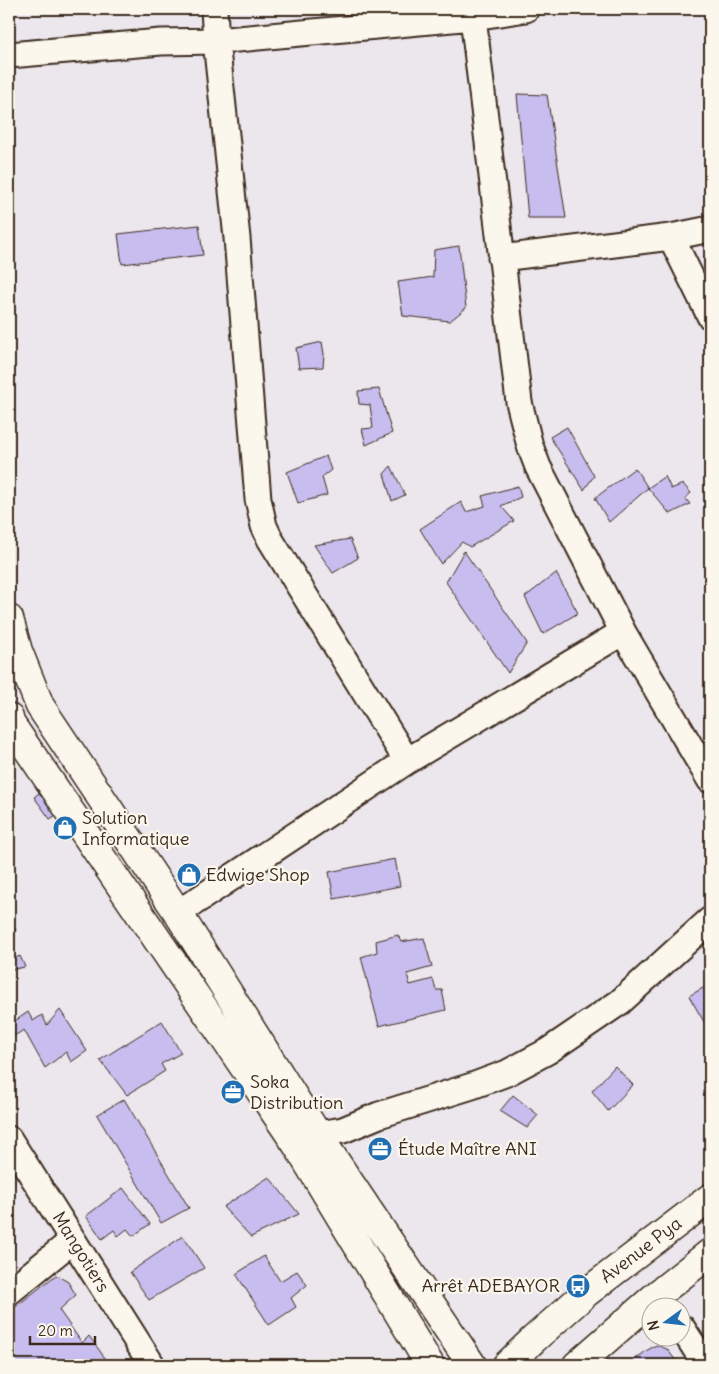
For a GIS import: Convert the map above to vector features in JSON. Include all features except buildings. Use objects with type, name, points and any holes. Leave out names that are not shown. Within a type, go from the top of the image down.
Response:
[{"type":"street","points":[[214,9],[237,238],[258,498],[264,526],[270,539],[407,761]]},
{"type":"street","points":[[9,55],[161,42],[216,41],[473,17],[526,9]]},
{"type":"street","points":[[473,17],[518,402],[530,446],[538,467],[623,632],[710,780]]},
{"type":"street","points":[[501,258],[671,237],[710,229]]},
{"type":"street","points":[[671,237],[710,316]]},
{"type":"street","points":[[9,619],[18,651],[40,706],[178,913],[319,1136],[322,1162],[430,1365]]},
{"type":"street","points":[[178,913],[407,761],[623,632]]},
{"type":"street","points":[[40,706],[9,721],[319,1136]]},
{"type":"street","points":[[319,1136],[490,1080],[548,1051],[620,1002],[710,920]]},
{"type":"street","name":"Mangotiers","points":[[9,1139],[148,1363]]},
{"type":"street","points":[[322,1162],[472,1365]]},
{"type":"street","name":"Avenue Pya","points":[[507,1365],[586,1293],[710,1198]]},
{"type":"street","points":[[9,1292],[73,1240]]},
{"type":"street","points":[[667,1296],[710,1253]]},
{"type":"street","points":[[577,1365],[642,1316]]},
{"type":"street","points":[[692,1343],[706,1365]]},
{"type":"place","name":"Solution Informatique","points":[[65,828]]},
{"type":"place","name":"Edwige Shop","points":[[189,875]]},
{"type":"place","name":"Soka Distribution","points":[[233,1092]]},
{"type":"place","name":"Étude Maître ANI","points":[[380,1149]]},
{"type":"place","name":"Arrêt ADEBAYOR","points":[[578,1286]]}]
